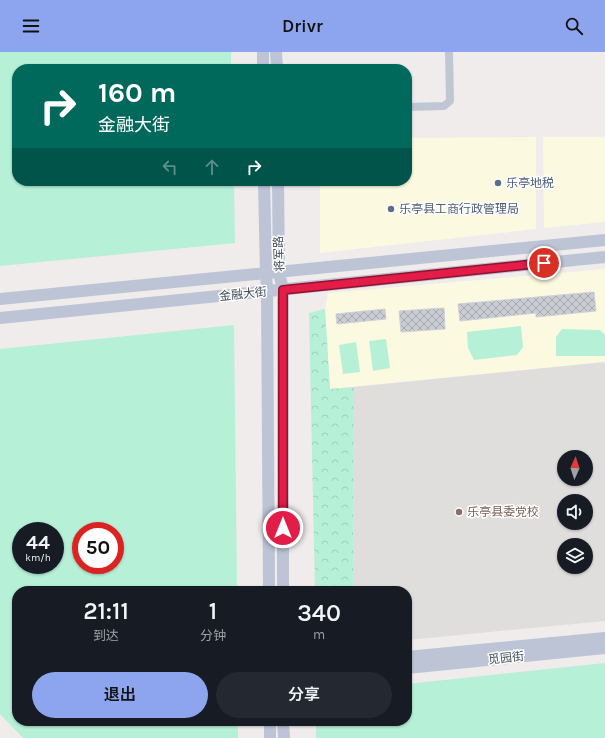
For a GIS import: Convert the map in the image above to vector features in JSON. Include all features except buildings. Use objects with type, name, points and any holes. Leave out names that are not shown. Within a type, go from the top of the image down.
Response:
[{"type":"main road","points":[[263,52],[263,64]]},
{"type":"main road","points":[[276,52],[277,64]]},
{"type":"main road","name":"将军路","points":[[264,186],[267,291],[269,586]]},
{"type":"main road","name":"将军路","points":[[278,186],[279,273],[283,290],[283,586]]},
{"type":"main road","name":"金融大街","points":[[0,299],[279,273],[605,240]]},
{"type":"main road","name":"金融大街","points":[[0,318],[605,257]]},
{"type":"main road","name":"觅园街","points":[[412,657],[605,638]]},
{"type":"main road","name":"觅园街","points":[[412,667],[605,648]]},
{"type":"main road","points":[[270,726],[270,738]]},
{"type":"main road","points":[[283,726],[284,738]]},
{"type":"street","points":[[412,107],[444,106],[450,101],[449,52]]},
{"type":"shaded area","points":[[536,137],[536,229],[320,253],[320,186],[412,186],[412,138]]},
{"type":"shaded area","points":[[543,137],[605,137],[605,222],[544,228]]},
{"type":"shaded area","points":[[605,269],[605,362],[330,389],[325,309],[328,293]]},
{"type":"shaded area","name":"乐亭县委党校","points":[[605,362],[605,621],[412,640],[412,586],[353,586],[354,387]]},
{"type":"green space","points":[[0,52],[231,52],[231,64],[12,64],[12,186],[234,186],[235,243],[0,266]]},
{"type":"green space","points":[[325,309],[330,389],[354,387],[353,586],[315,586],[309,313]]},
{"type":"green space","points":[[234,325],[237,586],[12,586],[12,726],[238,726],[238,738],[23,738],[0,714],[0,349]]},
{"type":"green space","points":[[521,326],[523,347],[517,355],[474,360],[468,348],[467,332]]},
{"type":"green space","points":[[562,329],[600,330],[605,335],[605,356],[556,356],[556,337]]},
{"type":"green space","points":[[386,339],[390,368],[373,371],[369,341]]},
{"type":"green space","points":[[356,342],[360,372],[343,374],[339,345]]},
{"type":"green space","points":[[605,663],[605,738],[316,738],[316,726],[412,726],[412,683]]},
{"type":"place","name":"乐亭地税","points":[[498,183]]},
{"type":"place","name":"乐亭县工商行政管理局","points":[[391,209]]},
{"type":"place","name":"乐亭县委党校","points":[[459,512]]},
{"type":"route","points":[[283,528],[283,290],[544,263]]}]
